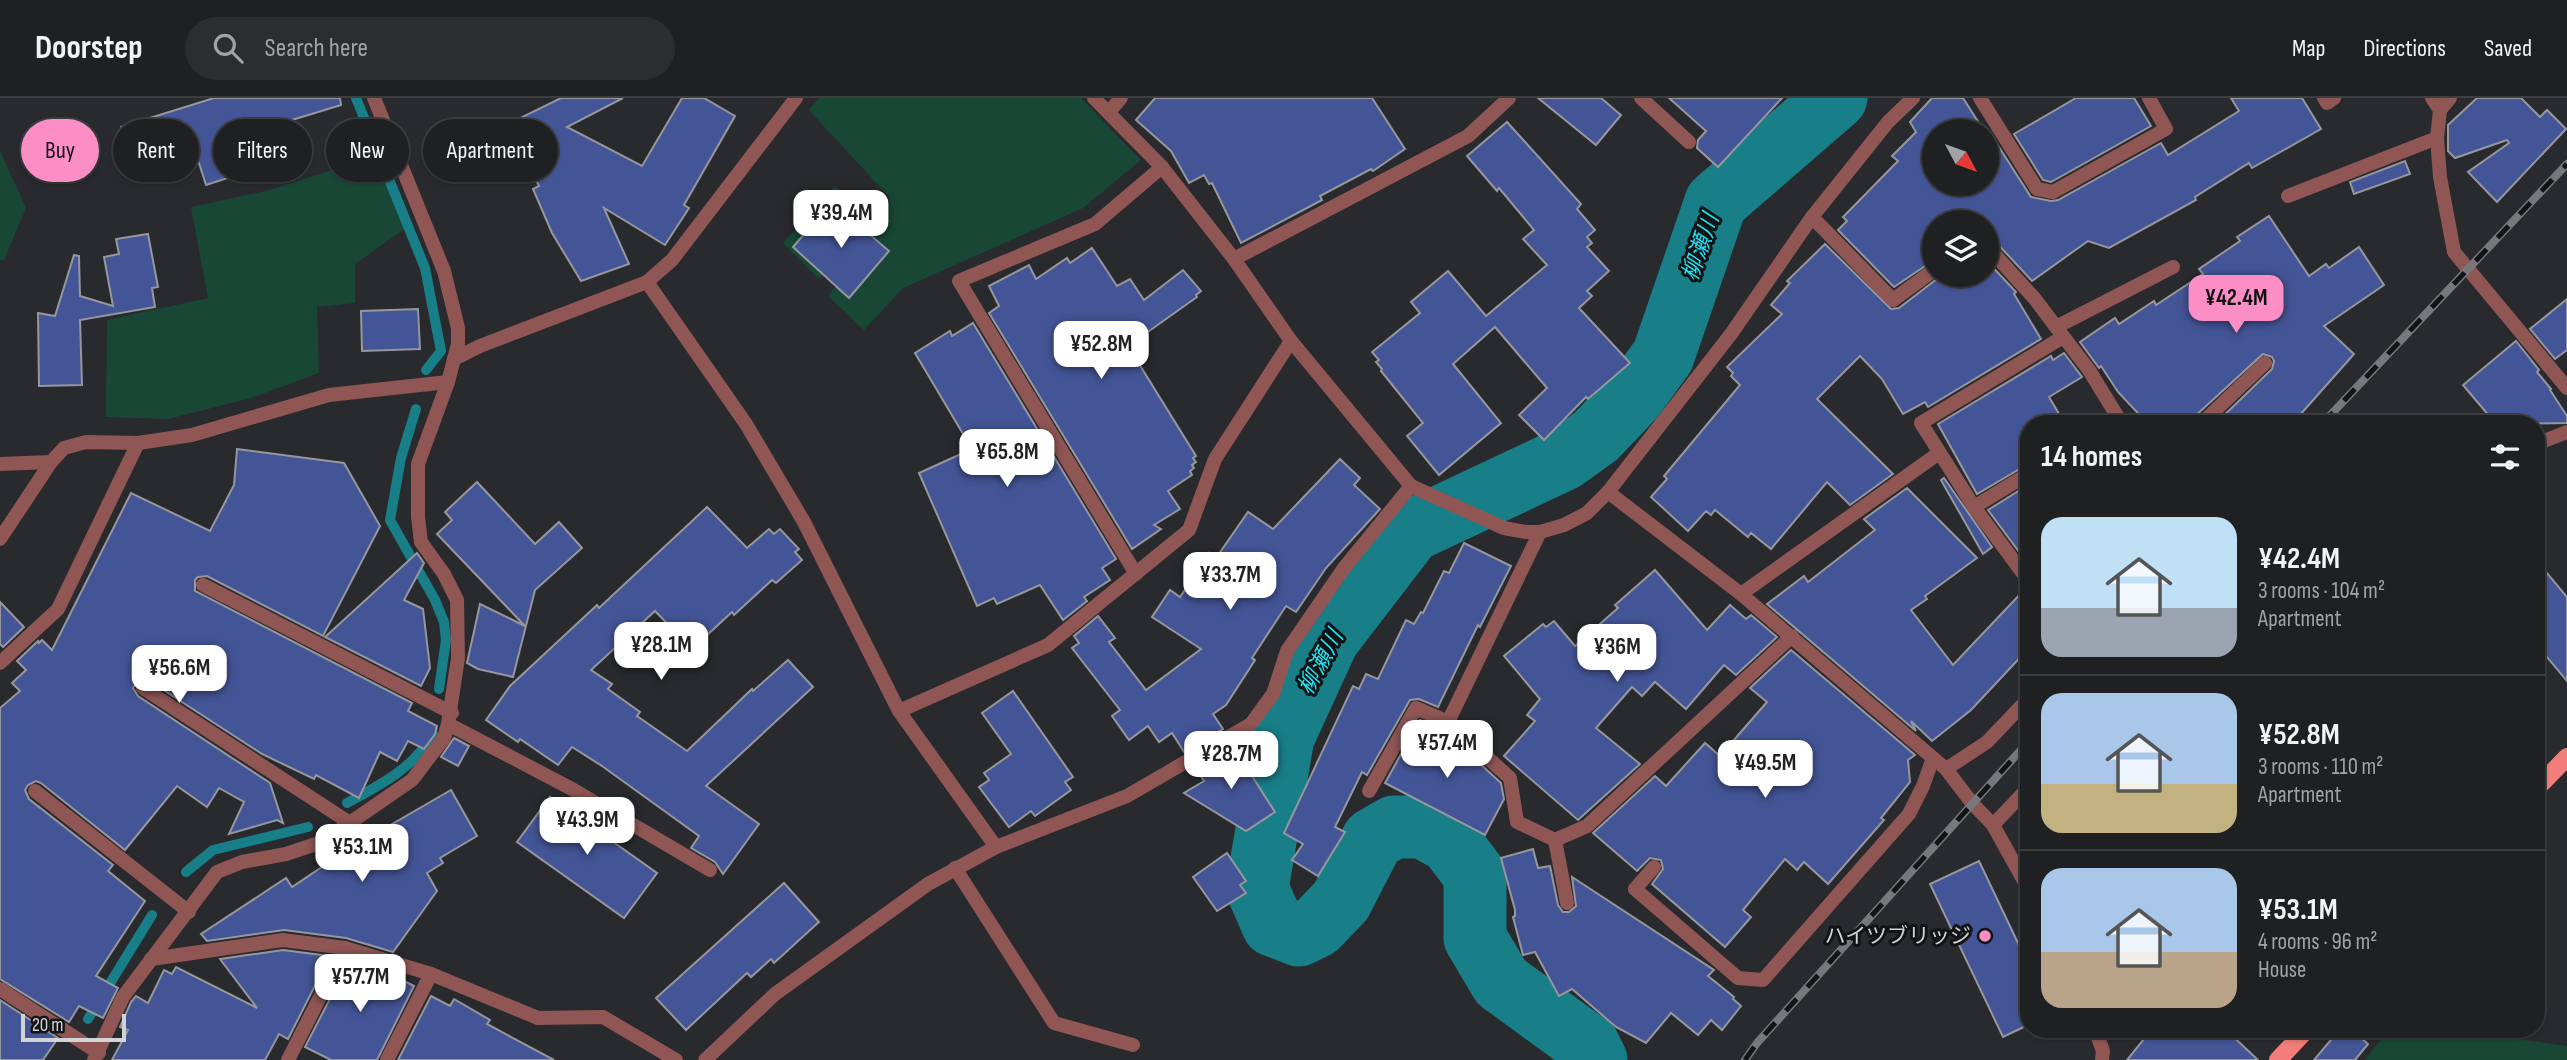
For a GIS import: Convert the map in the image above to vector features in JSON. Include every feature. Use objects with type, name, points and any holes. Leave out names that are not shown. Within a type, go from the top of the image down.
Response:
[{"type":"main road","points":[[2545,780],[2567,757]]},
{"type":"main road","points":[[2278,1060],[2299,1038]]},
{"type":"street","points":[[0,989],[96,1056],[123,997],[217,872],[242,862],[304,849],[323,842],[412,780],[444,738],[450,718],[458,658],[457,600],[444,575],[421,542],[418,464],[448,382],[458,344],[458,328],[444,271],[374,98]]},
{"type":"street","points":[[1094,98],[1163,167],[1234,259],[1291,341],[1411,486],[1504,528],[1540,532],[1564,525],[1587,513],[1608,492],[1731,334],[1812,217],[1888,122],[1913,98]]},
{"type":"street","points":[[1109,112],[1121,98]]},
{"type":"street","points":[[1234,259],[1468,136],[1509,98]]},
{"type":"street","points":[[1641,98],[1689,142]]},
{"type":"street","points":[[1980,98],[2037,189],[2053,192],[2166,129],[2149,98]]},
{"type":"street","points":[[2324,98],[2327,103],[2334,98]]},
{"type":"street","points":[[2450,98],[2436,104],[2440,177],[2454,252],[2567,388]]},
{"type":"street","points":[[454,359],[480,346],[648,282],[672,260],[789,101]]},
{"type":"street","points":[[2288,196],[2437,138]]},
{"type":"street","points":[[1136,574],[959,281],[1095,224],[1163,167]]},
{"type":"street","points":[[1812,217],[1894,300],[1922,279]]},
{"type":"street","points":[[1999,259],[2035,299],[2089,370],[2113,415]]},
{"type":"street","points":[[2020,569],[1974,507],[1921,423],[2060,332],[2173,267]]},
{"type":"street","points":[[648,282],[746,424],[804,522],[899,711],[996,848]]},
{"type":"street","points":[[899,711],[1048,645],[1189,530],[1215,459],[1291,341]]},
{"type":"street","points":[[2210,415],[2265,363]]},
{"type":"street","points":[[0,539],[51,462],[64,448],[86,442],[138,443],[192,435],[329,395],[448,382]]},
{"type":"street","points":[[2545,441],[2567,432]]},
{"type":"street","points":[[0,663],[58,609],[138,443]]},
{"type":"street","points":[[1741,594],[1940,453]]},
{"type":"street","points":[[0,464],[51,462]]},
{"type":"street","points":[[1974,507],[2020,479]]},
{"type":"street","points":[[705,1060],[775,994],[928,884],[996,848],[1127,796],[1251,724],[1273,694],[1287,651],[1344,568],[1411,486]]},
{"type":"street","points":[[1608,492],[1741,594],[1946,769],[1993,825],[2020,874]]},
{"type":"street","points":[[1448,722],[1540,532]]},
{"type":"street","points":[[203,585],[450,718],[710,870]]},
{"type":"street","points":[[1369,791],[1416,708],[1448,722],[1510,778],[1517,822],[1555,840],[1587,826],[1792,636]]},
{"type":"street","points":[[143,688],[351,823]]},
{"type":"street","points":[[1946,769],[1987,742],[2020,707]]},
{"type":"street","points":[[1654,867],[1635,889],[1738,978],[1763,981],[1909,814],[1933,758]]},
{"type":"street","points":[[35,790],[189,912]]},
{"type":"street","points":[[1993,825],[2020,796]]},
{"type":"street","points":[[1555,840],[1567,903]]},
{"type":"street","points":[[955,868],[1054,1023],[1133,1045]]},
{"type":"street","points":[[151,959],[283,940],[345,948],[431,974],[538,1018],[603,1017],[676,1060]]},
{"type":"street","points":[[288,1060],[345,948]]},
{"type":"street","points":[[387,1060],[431,974]]},
{"type":"street","points":[[2098,1038],[2103,1051],[2102,1060]]},
{"type":"green space","points":[[819,98],[1081,98],[1141,160],[1083,208],[903,288],[864,330],[828,296],[872,243],[890,198],[809,110]]},
{"type":"green space","points":[[0,151],[26,208],[4,260],[0,260]]},
{"type":"green space","points":[[326,172],[326,182],[388,182],[406,228],[355,264],[355,303],[317,307],[319,373],[251,398],[168,419],[106,417],[107,320],[208,298],[191,207],[295,182],[312,182],[312,176]]},
{"type":"green space","points":[[835,186],[862,214],[851,245],[819,279],[783,243]]},
{"type":"green space","points":[[2382,1038],[2509,1038],[2567,1046],[2567,1060],[2365,1060]]},
{"type":"building","points":[[214,98],[340,98],[341,105],[295,119],[213,119],[213,182],[215,182],[206,185],[199,163],[199,119],[147,119]]},
{"type":"building","points":[[561,98],[623,98],[567,127],[642,166],[682,98],[704,98],[735,116],[684,205],[689,208],[665,245],[604,208],[629,264],[581,281],[552,233],[533,189],[539,186],[537,182],[558,182],[558,119],[518,119]]},
{"type":"building","points":[[1155,98],[1372,98],[1405,149],[1373,171],[1371,169],[1320,196],[1322,200],[1241,243],[1212,183],[1209,184],[1204,175],[1189,183],[1171,151],[1136,120]]},
{"type":"building","points":[[1538,98],[1601,98],[1621,115],[1596,145]]},
{"type":"building","points":[[1669,98],[1782,98],[1718,167],[1697,148],[1698,140],[1706,131]]},
{"type":"building","points":[[1932,98],[1963,98],[1976,119],[1922,119],[1922,196],[1999,196],[1999,147],[2031,197],[2051,201],[2058,200],[2161,143],[2168,155],[2239,111],[2231,98],[2302,98],[2321,129],[2252,168],[2249,163],[2195,197],[2196,200],[2109,248],[2088,241],[2032,281],[1999,245],[1999,210],[1922,210],[1922,268],[1894,287],[1838,230],[1847,221],[1843,217],[1898,161],[1892,156],[1916,132],[1910,122]]},
{"type":"building","points":[[2076,98],[2134,98],[2151,126],[2051,182],[2043,180],[2014,134]]},
{"type":"building","points":[[2477,98],[2521,98],[2540,117],[2547,110],[2566,129],[2497,202],[2468,172],[2509,143],[2507,140],[2455,158],[2448,151],[2448,125]]},
{"type":"building","points":[[1507,122],[1581,204],[1577,209],[1595,230],[1587,237],[1592,243],[1587,247],[1609,271],[1587,291],[1592,296],[1579,308],[1630,363],[1588,399],[1586,397],[1544,440],[1519,415],[1547,388],[1495,327],[1453,364],[1501,423],[1439,475],[1407,436],[1423,423],[1381,371],[1376,362],[1379,360],[1372,352],[1420,313],[1411,302],[1448,271],[1486,316],[1547,265],[1523,239],[1534,230],[1499,188],[1497,191],[1467,156]]},
{"type":"building","points":[[2405,161],[2410,174],[2354,194],[2350,182]]},
{"type":"building","points":[[832,202],[889,251],[849,298],[793,247]]},
{"type":"building","points":[[2269,216],[2309,276],[2326,264],[2329,268],[2359,247],[2384,285],[2324,326],[2354,354],[2300,415],[2224,415],[2272,369],[2272,357],[2263,354],[2196,415],[2140,415],[2118,392],[2101,366],[2099,368],[2080,342],[2115,318],[2119,324],[2154,301],[2156,305],[2203,274],[2199,269],[2240,241],[2237,237]]},
{"type":"building","points":[[148,234],[158,287],[152,288],[155,307],[80,320],[82,385],[39,386],[38,313],[55,316],[74,255],[79,256],[80,296],[113,306],[104,257],[119,254],[116,239]]},
{"type":"building","points":[[1825,244],[1891,309],[1899,308],[1926,287],[1999,287],[1999,274],[2016,292],[2014,294],[2041,339],[1928,407],[1925,402],[1903,414],[1882,379],[1860,356],[1817,399],[1893,474],[1850,505],[1827,482],[1771,549],[1751,533],[1748,537],[1715,510],[1711,515],[1706,511],[1688,531],[1651,497],[1667,479],[1664,476],[1740,385],[1727,367],[1782,314],[1771,305],[1790,283],[1787,281]]},
{"type":"building","points":[[1092,248],[1117,286],[1130,279],[1144,300],[1183,270],[1201,291],[1197,297],[1128,346],[1196,456],[1193,458],[1196,462],[1192,465],[1194,468],[1190,471],[1192,475],[1168,491],[1180,509],[1154,525],[1161,529],[1132,549],[989,313],[999,306],[989,286],[1029,265],[1036,279],[1067,258],[1070,263]]},
{"type":"building","points":[[2567,299],[2567,350],[2555,359],[2530,329]]},
{"type":"building","points":[[418,309],[420,349],[362,351],[361,311]]},
{"type":"building","points":[[973,323],[1116,559],[1102,568],[1110,580],[1084,597],[1087,601],[1063,620],[1040,585],[997,604],[994,598],[977,606],[919,473],[972,449],[915,353],[950,331],[952,336]]},
{"type":"building","points":[[2516,341],[2551,389],[2567,416],[2567,423],[2545,423],[2545,415],[2488,415],[2463,385]]},
{"type":"building","points":[[2064,353],[2082,377],[2049,397],[2060,415],[2020,415],[2020,469],[1977,494],[1938,424],[2051,356],[2053,360]]},
{"type":"building","points":[[237,449],[344,463],[380,526],[323,636],[207,576],[195,580],[195,591],[412,703],[408,711],[437,726],[435,734],[424,749],[408,741],[397,761],[380,752],[359,798],[316,775],[314,779],[262,754],[148,680],[138,680],[133,688],[138,696],[270,783],[283,823],[277,820],[229,834],[244,802],[219,788],[207,807],[177,786],[125,850],[41,783],[36,781],[28,785],[25,790],[29,799],[113,865],[108,871],[145,901],[96,976],[118,988],[103,1018],[79,1006],[69,1022],[0,979],[0,708],[20,691],[12,683],[26,670],[17,661],[38,641],[39,643],[42,640],[52,650],[131,493],[210,531],[234,485]]},
{"type":"building","points":[[1340,459],[1360,478],[1354,485],[1380,509],[1326,568],[1296,612],[1286,606],[1252,658],[1255,660],[1226,705],[1213,714],[1223,729],[1184,752],[1172,733],[1159,742],[1148,726],[1129,740],[1112,716],[1120,710],[1072,648],[1079,643],[1074,636],[1098,616],[1115,638],[1109,642],[1146,690],[1201,649],[1152,617],[1170,590],[1180,597],[1209,553],[1214,561],[1248,512],[1273,529]]},
{"type":"building","points":[[1944,478],[1992,547],[1983,554],[1941,480]]},
{"type":"building","points":[[477,482],[535,544],[559,522],[582,548],[535,590],[513,677],[478,669],[467,663],[480,604],[525,626],[437,534],[452,520],[445,512]]},
{"type":"building","points":[[1907,488],[1977,558],[1925,596],[1927,599],[1911,610],[1953,665],[2020,594],[2020,658],[1971,710],[1932,741],[1911,721],[1916,731],[1767,604],[1804,576],[1808,582],[1875,530],[1864,519]]},
{"type":"building","points":[[2020,490],[2020,553],[1988,510]]},
{"type":"building","points":[[707,507],[747,548],[769,529],[774,534],[780,529],[799,549],[795,552],[802,560],[776,583],[772,580],[734,615],[732,612],[692,649],[655,611],[591,670],[612,684],[608,689],[640,712],[637,716],[687,751],[752,689],[753,691],[788,660],[813,687],[706,786],[759,824],[723,874],[715,862],[691,848],[699,836],[602,766],[572,747],[558,765],[486,720],[510,686],[597,605],[599,608]]},
{"type":"building","points":[[1464,543],[1511,566],[1480,627],[1478,625],[1438,707],[1419,699],[1410,700],[1367,775],[1362,772],[1335,827],[1345,832],[1318,876],[1292,860],[1303,844],[1284,833],[1353,686],[1359,689],[1366,674],[1378,679],[1406,620],[1414,624],[1421,612],[1423,613],[1444,571],[1449,573]]},
{"type":"building","points":[[417,553],[424,563],[404,600],[423,609],[430,668],[421,686],[325,637]]},
{"type":"building","points":[[1655,570],[1707,630],[1730,605],[1746,619],[1751,615],[1777,637],[1736,675],[1724,665],[1686,709],[1655,682],[1642,696],[1632,687],[1596,728],[1640,764],[1578,820],[1504,756],[1535,721],[1527,715],[1540,699],[1504,656],[1543,624],[1546,627],[1554,621],[1575,646],[1618,608],[1615,605]]},
{"type":"building","points":[[2545,571],[2567,597],[2567,681],[2545,655]]},
{"type":"building","points":[[0,602],[24,627],[3,647],[0,644]]},
{"type":"building","points":[[1791,650],[1915,755],[1908,760],[1910,782],[1881,818],[1884,820],[1828,884],[1804,862],[1797,870],[1785,859],[1743,910],[1751,917],[1725,947],[1652,884],[1663,869],[1661,860],[1650,858],[1637,871],[1593,833],[1655,776],[1666,786],[1705,743],[1720,756],[1767,702],[1750,688]]},
{"type":"building","points":[[1013,691],[1073,777],[1065,782],[1071,790],[1035,816],[1031,811],[1009,827],[979,787],[989,780],[984,773],[1011,754],[982,713]]},
{"type":"building","points":[[1420,720],[1430,725],[1427,731],[1448,742],[1446,746],[1476,760],[1501,783],[1504,799],[1485,835],[1385,783]]},
{"type":"building","points":[[454,738],[469,746],[458,766],[441,757]]},
{"type":"building","points":[[1233,746],[1275,812],[1246,831],[1184,793],[1204,781],[1195,768]]},
{"type":"building","points":[[451,790],[477,836],[440,858],[443,863],[427,873],[437,891],[393,952],[346,938],[284,930],[207,941],[201,934],[286,878],[292,887],[347,850]]},
{"type":"building","points":[[550,797],[657,873],[624,918],[517,842]]},
{"type":"building","points":[[1533,849],[1538,868],[1550,866],[1558,905],[1563,912],[1569,912],[1576,906],[1572,877],[1714,970],[1708,976],[1741,1006],[1722,1030],[1711,1020],[1698,1035],[1671,1013],[1646,1043],[1616,1027],[1572,989],[1559,996],[1535,952],[1523,955],[1513,917],[1515,910],[1501,858]]},
{"type":"building","points":[[1227,853],[1246,881],[1240,885],[1246,893],[1217,911],[1193,877]]},
{"type":"building","name":"ハイツブリッジ","points":[[1979,861],[2020,947],[2020,1029],[2003,1037],[1930,884]]},
{"type":"building","points":[[784,883],[819,922],[774,963],[771,959],[751,977],[747,973],[686,1030],[656,998]]},
{"type":"building","points":[[283,950],[330,956],[288,1039],[279,1034],[265,1060],[112,1060],[128,1030],[120,1027],[131,1002],[136,996],[148,1003],[164,970],[172,974],[176,967],[257,1008],[220,959]]},
{"type":"building","points":[[350,960],[383,970],[414,986],[377,1060],[331,1060],[305,1047]]},
{"type":"building","points":[[431,996],[450,1006],[454,999],[490,1020],[487,1024],[554,1060],[398,1060]]},
{"type":"building","points":[[0,1000],[58,1038],[43,1060],[0,1060]]},
{"type":"building","points":[[2145,1038],[2235,1038],[2258,1060],[2127,1060]]},
{"type":"building","points":[[2332,1038],[2361,1038],[2368,1044],[2355,1060],[2314,1060]]},
{"type":"waterway","points":[[356,98],[425,268],[441,351],[426,370]]},
{"type":"waterway","name":"柳瀬川","points":[[1596,1060],[1589,1046],[1501,982],[1475,938],[1475,875],[1450,842],[1423,827],[1394,827],[1373,839],[1341,901],[1317,926],[1299,935],[1273,925],[1257,888],[1283,737],[1328,639],[1411,531],[1564,459],[1596,436],[1634,396],[1663,356],[1716,202],[1836,98]]},
{"type":"waterway","points":[[416,409],[401,458],[390,520],[435,600],[444,622],[446,640],[439,689]]},
{"type":"waterway","points":[[347,803],[406,766],[433,734]]},
{"type":"waterway","points":[[186,872],[213,850],[308,827]]},
{"type":"waterway","points":[[88,1019],[152,915]]},
{"type":"railway","points":[[2330,415],[2567,164]]},
{"type":"railway","points":[[1745,1060],[1757,1043],[2020,751]]},
{"type":"place","name":"ハイツブリッジ","points":[[1985,936]]}]
